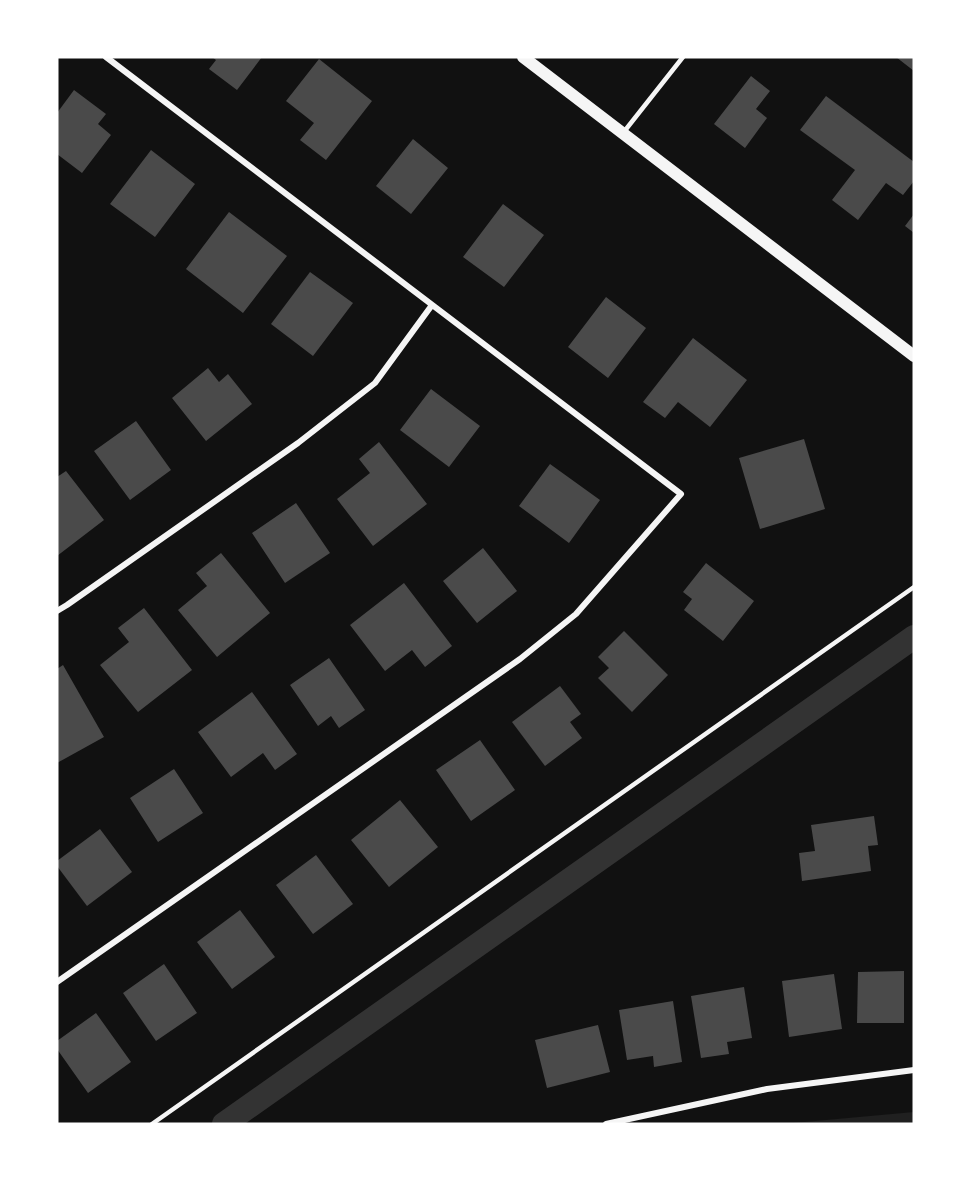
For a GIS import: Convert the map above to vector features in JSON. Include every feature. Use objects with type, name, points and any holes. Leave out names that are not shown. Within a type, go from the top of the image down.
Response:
[{"type":"main road","points":[[523,57],[914,356]]},
{"type":"street","points":[[57,982],[528,652],[576,614],[681,494],[106,57]]},
{"type":"street","points":[[57,611],[298,443],[375,383],[432,305]]},
{"type":"street","points":[[606,1124],[767,1089],[914,1070]]},
{"type":"lane","points":[[623,134],[683,57]]},
{"type":"lane","points":[[152,1124],[914,587]]},
{"type":"shaded area","points":[[914,1112],[914,1124],[782,1124]]},
{"type":"building","points":[[212,57],[262,57],[237,90],[209,69],[216,60]]},
{"type":"building","points":[[896,57],[914,57],[914,71]]},
{"type":"building","points":[[319,59],[372,101],[326,160],[300,140],[314,123],[286,101]]},
{"type":"building","points":[[751,76],[770,91],[756,109],[767,118],[745,148],[714,124]]},
{"type":"building","points":[[74,90],[106,114],[98,124],[111,135],[82,173],[57,154],[57,113]]},
{"type":"building","points":[[826,96],[914,162],[914,181],[903,195],[886,183],[858,220],[832,200],[855,170],[800,130]]},
{"type":"building","points":[[413,139],[448,168],[411,214],[376,186]]},
{"type":"building","points":[[151,150],[195,184],[155,237],[110,204]]},
{"type":"building","points":[[503,204],[544,235],[504,287],[463,257]]},
{"type":"building","points":[[229,212],[287,256],[243,313],[186,269]]},
{"type":"building","points":[[914,214],[914,233],[905,226]]},
{"type":"building","points":[[310,272],[353,303],[313,356],[271,324]]},
{"type":"building","points":[[606,297],[646,328],[608,378],[568,347]]},
{"type":"building","points":[[693,338],[747,380],[710,427],[678,402],[665,418],[643,402]]},
{"type":"building","points":[[208,368],[219,382],[228,374],[252,404],[206,441],[172,398]]},
{"type":"building","points":[[431,389],[480,426],[449,467],[400,430]]},
{"type":"building","points":[[136,421],[171,470],[130,500],[94,451]]},
{"type":"building","points":[[804,439],[825,509],[760,529],[739,458]]},
{"type":"building","points":[[379,442],[427,504],[373,546],[337,499],[370,473],[359,459]]},
{"type":"building","points":[[550,464],[600,500],[569,543],[519,506]]},
{"type":"building","points":[[66,471],[104,520],[57,556],[57,477]]},
{"type":"building","points":[[296,503],[330,553],[285,583],[252,533]]},
{"type":"building","points":[[483,548],[517,591],[477,623],[443,581]]},
{"type":"building","points":[[221,553],[270,613],[217,657],[178,610],[207,586],[196,573]]},
{"type":"building","points":[[706,563],[754,601],[723,641],[684,610],[692,599],[683,592]]},
{"type":"building","points":[[404,583],[452,646],[425,667],[412,650],[385,671],[350,625]]},
{"type":"building","points":[[144,608],[192,670],[138,712],[100,665],[129,642],[118,628]]},
{"type":"building","points":[[624,631],[668,675],[632,712],[598,678],[609,668],[598,657]]},
{"type":"building","points":[[329,658],[365,710],[339,728],[331,716],[318,726],[290,685]]},
{"type":"building","points":[[63,665],[104,737],[57,763],[57,669]]},
{"type":"building","points":[[560,686],[581,714],[570,722],[582,738],[545,766],[512,722]]},
{"type":"building","points":[[252,692],[297,754],[275,770],[263,753],[231,777],[198,732]]},
{"type":"building","points":[[480,740],[515,790],[471,821],[436,770]]},
{"type":"building","points":[[174,769],[203,813],[158,842],[130,798]]},
{"type":"building","points":[[400,800],[438,847],[389,887],[351,840]]},
{"type":"building","points":[[874,816],[878,845],[868,846],[871,871],[802,881],[799,853],[815,851],[811,825]]},
{"type":"building","points":[[100,829],[132,872],[87,906],[57,866],[57,861]]},
{"type":"building","points":[[316,855],[353,904],[313,934],[276,885]]},
{"type":"building","points":[[240,910],[275,957],[232,989],[197,942]]},
{"type":"building","points":[[164,964],[197,1013],[156,1041],[123,993]]},
{"type":"building","points":[[904,971],[904,1023],[857,1023],[858,972]]},
{"type":"building","points":[[834,974],[842,1029],[789,1037],[782,981]]},
{"type":"building","points":[[744,987],[752,1038],[727,1042],[729,1054],[701,1058],[691,996]]},
{"type":"building","points":[[673,1001],[682,1062],[654,1067],[653,1056],[627,1060],[619,1010]]},
{"type":"building","points":[[96,1013],[131,1062],[88,1093],[57,1049],[57,1041]]},
{"type":"building","points":[[598,1025],[610,1072],[547,1088],[535,1040]]},
{"type":"waterway","points":[[224,1124],[914,637]]}]
